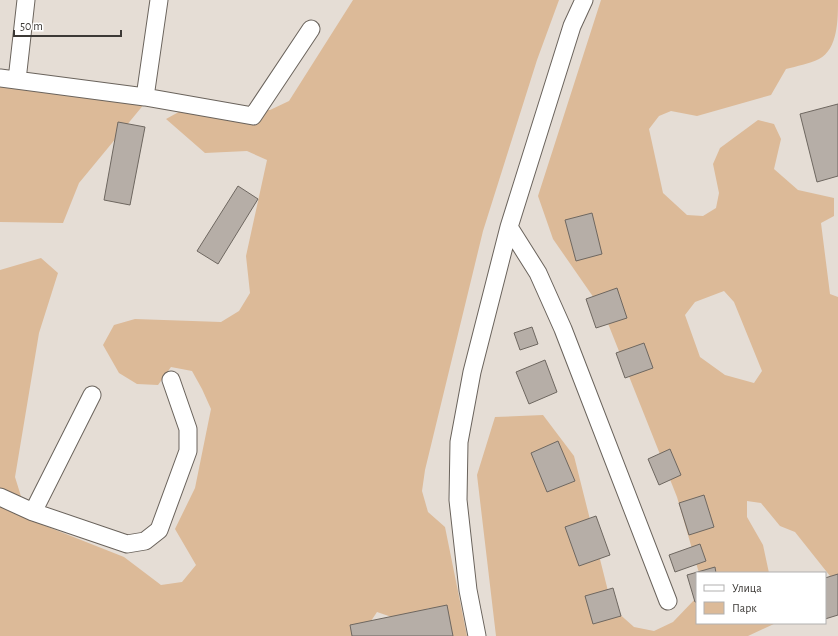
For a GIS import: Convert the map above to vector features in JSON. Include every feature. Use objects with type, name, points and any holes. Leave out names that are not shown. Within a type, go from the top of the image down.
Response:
[{"type":"street","points":[[26,0],[8,79],[144,97],[253,116],[311,29]]},
{"type":"street","points":[[144,97],[159,0]]},
{"type":"street","points":[[477,636],[468,590],[458,500],[459,442],[472,372],[509,227],[572,26],[584,0]]},
{"type":"street","points":[[509,227],[538,273],[562,329],[668,601]]},
{"type":"street","points":[[0,497],[33,512],[127,544],[145,541],[159,530],[188,451],[188,429],[171,380]]},
{"type":"street","points":[[33,512],[92,395]]},
{"type":"green space","points":[[353,0],[559,0],[537,60],[483,231],[425,470],[422,491],[428,512],[445,527],[467,636],[453,636],[448,614],[428,608],[418,626],[377,612],[361,636],[0,636],[0,270],[41,258],[58,273],[39,333],[15,477],[28,519],[124,557],[161,585],[182,582],[196,565],[175,529],[195,488],[211,409],[192,371],[171,367],[158,385],[137,384],[119,373],[103,345],[114,325],[135,319],[221,322],[239,311],[250,293],[246,256],[267,160],[247,151],[205,153],[166,119],[186,108],[270,110],[289,101]]},
{"type":"green space","points":[[601,0],[838,0],[836,33],[830,48],[819,59],[807,64],[786,69],[771,95],[697,116],[671,111],[659,116],[649,129],[663,193],[687,215],[703,216],[716,208],[719,193],[713,164],[720,148],[758,120],[774,124],[781,139],[774,169],[798,190],[834,198],[834,216],[821,223],[830,294],[838,297],[838,576],[830,576],[795,532],[780,526],[761,503],[747,501],[747,517],[763,545],[769,572],[699,572],[677,497],[603,311],[553,239],[538,196]],"holes":[[[724,291],[734,302],[762,371],[754,383],[725,375],[700,357],[685,315],[695,302]]]},
{"type":"green space","points":[[0,81],[145,103],[79,183],[63,223],[0,222]]},
{"type":"green space","points":[[543,415],[574,456],[608,591],[616,611],[634,627],[654,631],[673,622],[696,598],[696,624],[774,624],[748,636],[496,636],[477,475],[495,417]]},
{"type":"building","points":[[838,104],[838,176],[817,182],[800,114]]},
{"type":"building","points":[[118,122],[145,127],[130,205],[104,200]]},
{"type":"building","points":[[238,186],[258,199],[218,264],[197,251]]},
{"type":"building","points":[[592,213],[602,254],[576,261],[565,220]]},
{"type":"building","points":[[617,288],[627,318],[596,328],[586,299]]},
{"type":"building","points":[[532,327],[538,344],[520,350],[514,333]]},
{"type":"building","points":[[644,343],[653,368],[625,378],[616,353]]},
{"type":"building","points":[[545,360],[557,392],[529,404],[516,372]]},
{"type":"building","points":[[558,441],[575,481],[547,492],[531,453]]},
{"type":"building","points":[[670,449],[681,475],[659,485],[648,459]]},
{"type":"building","points":[[704,495],[714,527],[689,535],[679,503]]},
{"type":"building","points":[[596,516],[610,555],[579,566],[565,527]]},
{"type":"building","points":[[700,544],[706,561],[675,572],[669,555]]},
{"type":"building","points":[[715,567],[716,572],[698,572]]},
{"type":"building","points":[[696,572],[696,602],[695,602],[687,575]]},
{"type":"building","points":[[838,574],[838,615],[826,619],[826,578]]},
{"type":"building","points":[[613,588],[621,616],[593,624],[585,596]]},
{"type":"building","points":[[447,605],[453,636],[352,636],[350,625]]}]
